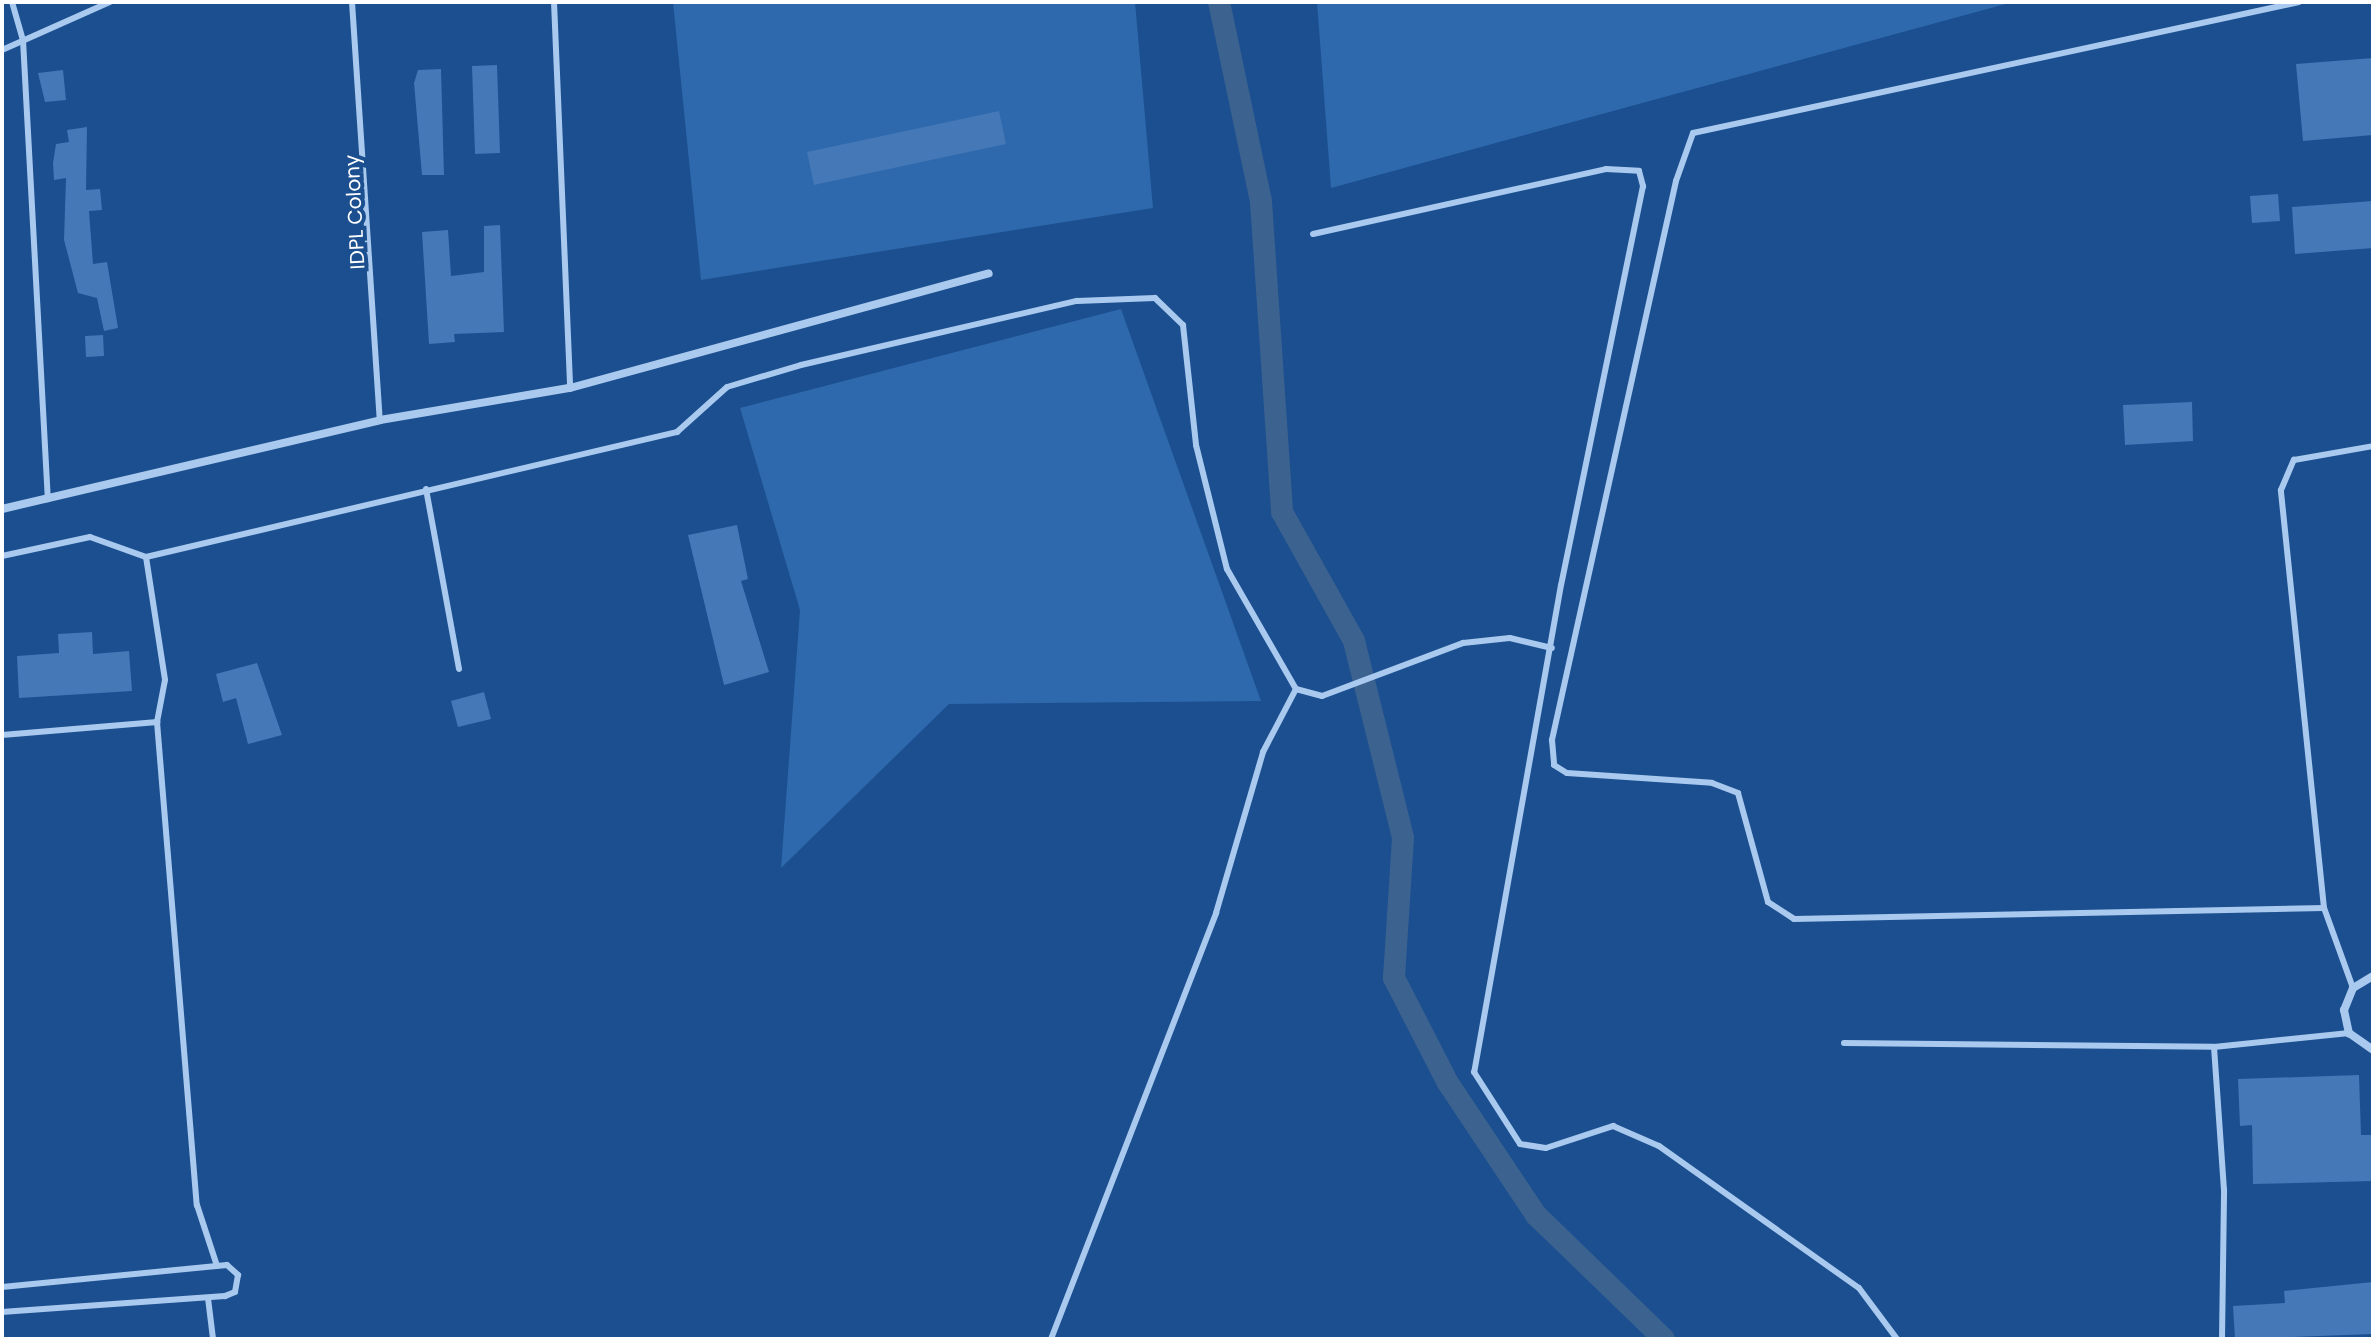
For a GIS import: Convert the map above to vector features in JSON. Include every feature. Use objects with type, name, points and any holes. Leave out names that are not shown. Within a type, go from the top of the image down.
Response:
[{"type":"street","points":[[2,509],[380,420],[570,388],[989,273]]},
{"type":"street","points":[[2373,976],[2353,988],[2344,1010],[2349,1033],[2373,1050]]},
{"type":"lane","points":[[12,2],[23,40],[48,499]]},
{"type":"lane","points":[[2,50],[110,2]]},
{"type":"lane","name":"IDPL Colony","points":[[352,2],[380,420]]},
{"type":"lane","points":[[554,2],[570,388]]},
{"type":"lane","points":[[2299,2],[1693,133],[1676,181],[1552,740],[1554,765],[1567,773],[1712,783],[1738,793],[1768,902],[1794,919],[2324,908]]},
{"type":"lane","points":[[1313,234],[1606,169],[1639,171],[1643,186],[1480,1011],[1479,1086],[1509,1134],[1528,1147],[1613,1126],[1636,1131],[1859,1288],[1897,1339]]},
{"type":"lane","points":[[2,556],[90,537],[146,557],[677,432],[727,387],[801,365],[1077,301],[1155,298],[1183,325],[1196,445],[1227,569],[1296,689],[1322,696],[1403,660],[1486,639],[1552,648]]},
{"type":"lane","points":[[2353,988],[2324,908],[2281,490],[2294,460],[2373,446]]},
{"type":"lane","points":[[426,489],[459,669]]},
{"type":"lane","points":[[146,557],[165,680],[157,722],[197,1205],[217,1266]]},
{"type":"lane","points":[[1051,1339],[1216,913],[1263,752],[1296,689]]},
{"type":"lane","points":[[2,735],[157,722]]},
{"type":"lane","points":[[1844,1043],[2214,1047],[2349,1033]]},
{"type":"lane","points":[[2214,1047],[2224,1190],[2222,1339]]},
{"type":"lane","points":[[2,1287],[233,1265],[238,1284],[235,1292],[208,1298],[2,1312]]},
{"type":"lane","points":[[208,1298],[213,1339]]},
{"type":"shaded area","points":[[673,2],[1135,2],[1153,208],[701,280]]},
{"type":"shaded area","points":[[1317,2],[2013,2],[1331,188]]},
{"type":"shaded area","points":[[1121,309],[1261,701],[949,704],[781,868],[800,610],[740,408]]},
{"type":"building","points":[[2373,58],[2373,135],[2303,141],[2296,64]]},
{"type":"building","points":[[497,65],[500,153],[475,154],[472,66]]},
{"type":"building","points":[[441,69],[444,175],[422,175],[414,83],[418,70]]},
{"type":"building","points":[[63,70],[66,100],[45,102],[38,73]]},
{"type":"building","points":[[999,111],[1006,144],[814,185],[807,152]]},
{"type":"building","points":[[87,127],[86,190],[100,189],[102,210],[89,211],[93,264],[107,262],[118,328],[104,331],[97,298],[78,293],[64,240],[66,178],[54,180],[56,144],[69,142],[67,130]]},
{"type":"building","points":[[2278,194],[2280,221],[2252,223],[2250,196]]},
{"type":"building","points":[[2373,201],[2373,248],[2295,254],[2292,207]]},
{"type":"building","points":[[500,225],[504,332],[454,334],[455,342],[429,344],[422,232],[448,230],[451,276],[484,272],[484,226]]},
{"type":"building","points":[[103,335],[104,356],[86,357],[85,336]]},
{"type":"building","points":[[2192,402],[2193,441],[2125,445],[2123,405]]},
{"type":"building","points":[[737,525],[748,579],[741,581],[769,672],[724,685],[688,535]]},
{"type":"building","points":[[92,632],[93,654],[129,651],[132,691],[19,698],[17,656],[59,653],[58,634]]},
{"type":"building","points":[[257,663],[282,735],[248,744],[236,698],[223,702],[216,674]]},
{"type":"building","points":[[484,692],[491,719],[458,727],[451,701]]},
{"type":"building","points":[[2359,1075],[2361,1135],[2373,1135],[2373,1181],[2253,1184],[2252,1125],[2240,1126],[2238,1079]]},
{"type":"building","points":[[2373,1282],[2373,1334],[2235,1339],[2233,1306],[2285,1303],[2284,1291]]},
{"type":"waterway","points":[[1219,2],[1261,202],[1282,512],[1354,641],[1403,838],[1394,978],[1448,1083],[1536,1215],[1664,1339]]}]
